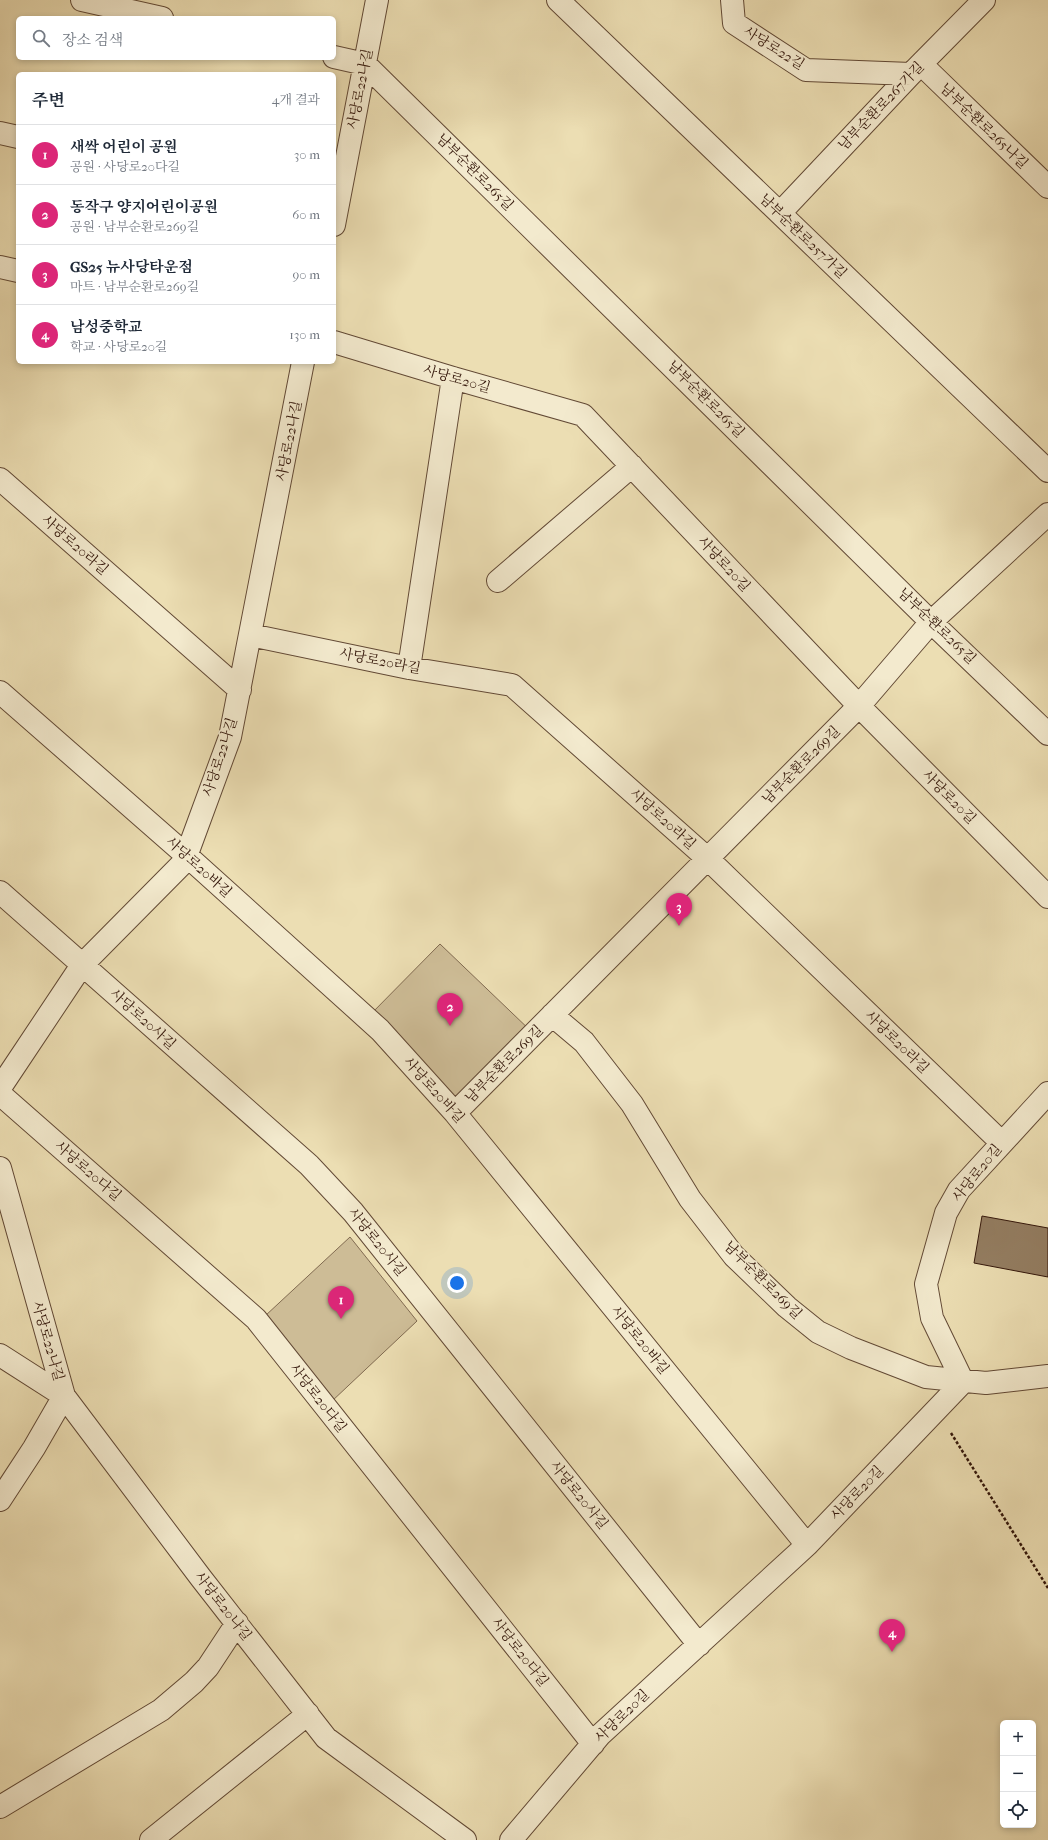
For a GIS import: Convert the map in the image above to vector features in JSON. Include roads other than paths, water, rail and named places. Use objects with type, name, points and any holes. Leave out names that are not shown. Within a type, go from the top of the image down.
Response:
[{"type":"street","points":[[82,0],[153,16]]},
{"type":"street","name":"사당로22나길","points":[[336,207],[377,0]]},
{"type":"street","name":"남부순환로257가길","points":[[558,0],[1048,471]]},
{"type":"street","name":"사당로22길","points":[[732,0],[734,23],[806,70],[916,69]]},
{"type":"street","name":"남부순환로267가길","points":[[780,213],[916,69],[984,0]]},
{"type":"street","points":[[336,57],[365,64]]},
{"type":"street","name":"남부순환로265길","points":[[365,64],[931,622],[1048,734]]},
{"type":"street","name":"남부순환로265나길","points":[[916,69],[1048,187]]},
{"type":"street","points":[[0,133],[16,137]]},
{"type":"street","points":[[0,267],[16,271]]},
{"type":"street","name":"사당로20길","points":[[336,343],[583,415],[859,706],[1048,897]]},
{"type":"street","name":"사당로22나길","points":[[0,1088],[82,965],[184,862],[230,737],[303,364]]},
{"type":"street","points":[[409,668],[453,378]]},
{"type":"street","points":[[498,582],[632,466]]},
{"type":"street","name":"사당로20라길","points":[[0,479],[240,690]]},
{"type":"street","name":"남부순환로269길","points":[[455,1113],[859,706],[931,622],[1048,514]]},
{"type":"street","name":"사당로20라길","points":[[250,636],[409,668],[512,685],[708,859],[1001,1142]]},
{"type":"street","name":"사당로20바길","points":[[0,692],[186,855],[380,1030],[455,1113],[807,1545]]},
{"type":"street","name":"사당로20사길","points":[[0,892],[308,1165],[353,1212],[699,1645]]},
{"type":"street","name":"남부순환로269길","points":[[552,1015],[584,1042],[632,1104],[690,1200],[730,1249],[787,1307],[818,1332],[851,1348],[926,1377],[963,1382],[986,1383],[1048,1376]]},
{"type":"street","name":"사당로20길","points":[[511,1840],[600,1735],[807,1545],[963,1382],[932,1318],[926,1284],[946,1213],[959,1190],[1001,1142],[1048,1093]]},
{"type":"street","name":"사당로20다길","points":[[0,1094],[256,1319],[592,1744]]},
{"type":"street","name":"사당로22나길","points":[[0,1168],[64,1396],[34,1448],[0,1500]]},
{"type":"street","name":"사당로20나길","points":[[0,1355],[64,1396],[326,1738],[465,1840]]},
{"type":"street","points":[[0,1807],[161,1710],[194,1682],[208,1667],[237,1623]]},
{"type":"street","points":[[151,1840],[308,1714]]},
{"type":"place","name":"GS25 뉴사당타운점","points":[[679,926]]},
{"type":"place","name":"동작구 양지어린이공원","points":[[450,1026]]},
{"type":"place","name":"새싹 어린이 공원","points":[[341,1319]]},
{"type":"place","name":"남성중학교","points":[[892,1652]]}]
